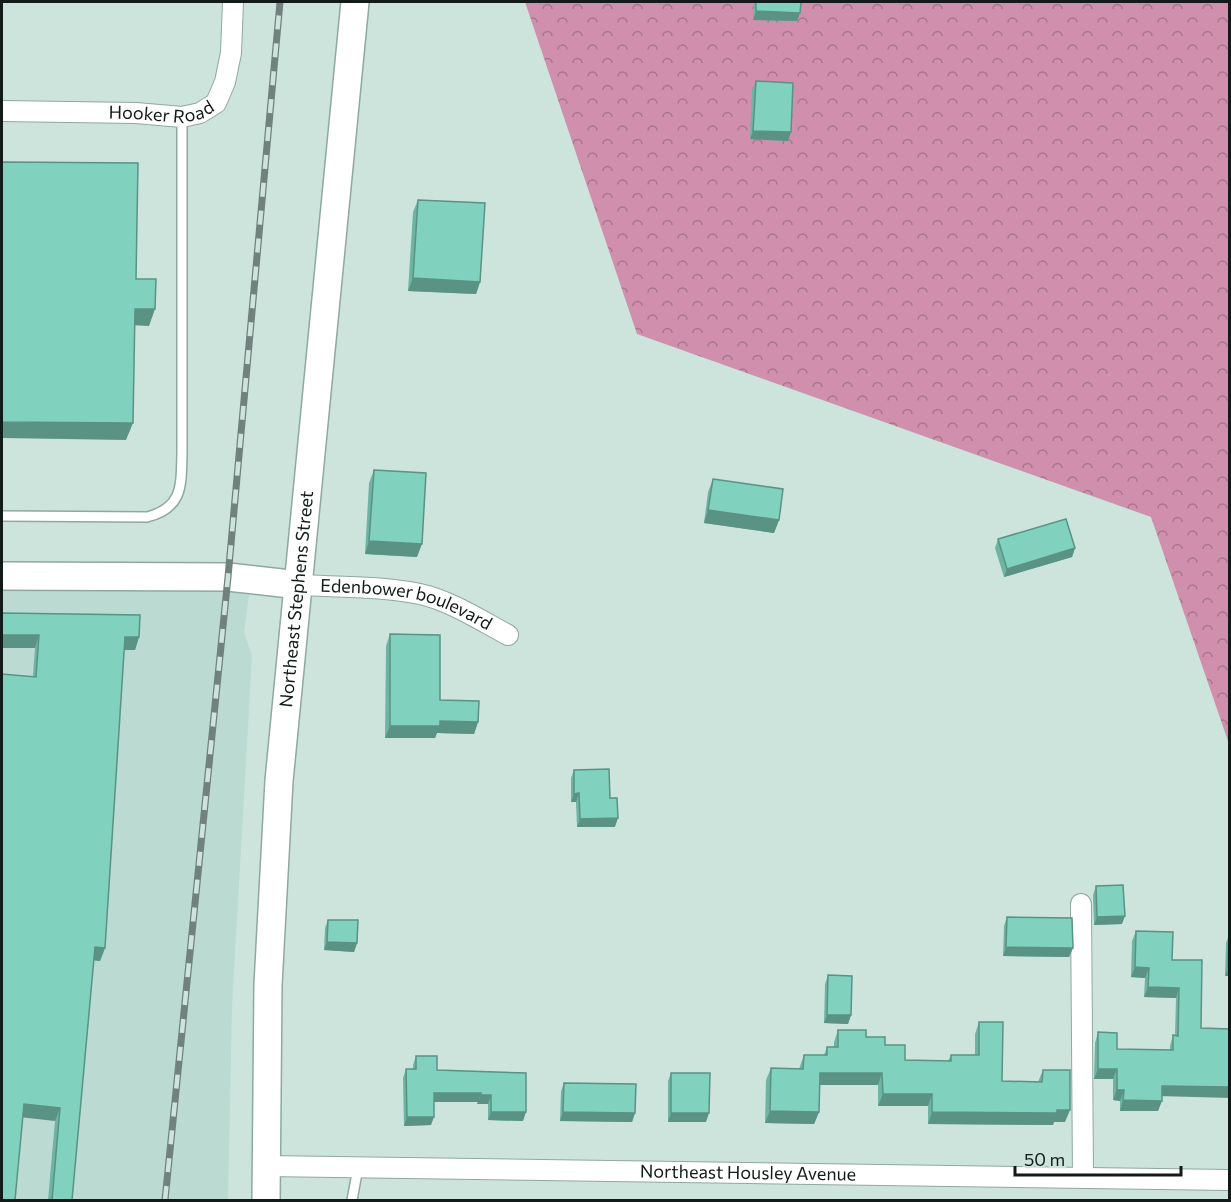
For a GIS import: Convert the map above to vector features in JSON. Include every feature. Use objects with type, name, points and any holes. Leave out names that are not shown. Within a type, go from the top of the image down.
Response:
[{"type":"main road","name":"Northeast Stephens Street","points":[[266,1200],[268,985],[279,781],[355,2]]},
{"type":"main road","points":[[2,576],[228,577],[299,585]]},
{"type":"street","name":"Hooker Road","points":[[2,111],[182,117],[200,114],[216,104],[225,82],[231,53],[233,2]]},
{"type":"street","name":"Edenbower boulevard","points":[[299,585],[394,590],[422,595],[450,604],[508,635]]},
{"type":"street","points":[[1081,904],[1083,1178]]},
{"type":"street","name":"Northeast Housley Avenue","points":[[266,1166],[1230,1180]]},
{"type":"lane","points":[[2,516],[147,517],[162,513],[178,495],[182,454],[182,117]]},
{"type":"lane","points":[[352,1200],[358,1168]]},
{"type":"shaded area","points":[[2,579],[251,580],[244,632],[252,656],[232,1007],[228,1200],[2,1200]]},
{"type":"green space","points":[[525,2],[1229,2],[1229,744],[1151,517],[637,334]]},
{"type":"building","points":[[756,2],[801,2],[800,13],[756,11]]},
{"type":"building","points":[[756,81],[793,83],[791,132],[753,131]]},
{"type":"building","points":[[2,162],[138,163],[136,279],[156,279],[155,309],[135,309],[133,423],[2,422]]},
{"type":"building","points":[[418,200],[485,203],[480,282],[413,278]]},
{"type":"building","points":[[374,470],[426,473],[422,544],[369,541]]},
{"type":"building","points":[[713,479],[783,489],[779,520],[708,510]]},
{"type":"building","points":[[1066,519],[1075,548],[1007,569],[998,539]]},
{"type":"building","points":[[2,613],[140,615],[139,637],[125,637],[105,948],[95,947],[72,1200],[52,1200],[60,1108],[24,1104],[15,1200],[2,1200],[2,674],[36,677],[39,635],[2,635]]},
{"type":"building","points":[[390,634],[440,635],[440,700],[479,701],[478,722],[440,721],[440,726],[390,726]]},
{"type":"building","points":[[609,769],[610,798],[617,798],[618,818],[580,819],[579,793],[574,794],[574,770]]},
{"type":"building","points":[[1123,885],[1125,916],[1097,917],[1096,886]]},
{"type":"building","points":[[1007,917],[1072,918],[1073,948],[1006,947]]},
{"type":"building","points":[[328,920],[358,920],[357,943],[327,942]]},
{"type":"building","points":[[1136,931],[1173,932],[1172,960],[1202,960],[1201,1028],[1230,1029],[1230,1087],[1162,1086],[1162,1101],[1123,1100],[1124,1090],[1117,1090],[1117,1069],[1098,1069],[1098,1032],[1117,1033],[1117,1049],[1173,1050],[1173,1035],[1178,1036],[1179,988],[1148,987],[1149,968],[1135,967]]},
{"type":"building","points":[[1229,935],[1230,968],[1228,968]]},
{"type":"building","points":[[828,975],[852,976],[851,1015],[827,1015]]},
{"type":"building","points":[[979,1022],[1003,1022],[1002,1081],[1042,1082],[1043,1070],[1070,1070],[1070,1110],[1057,1110],[1057,1113],[932,1112],[932,1094],[883,1094],[882,1073],[820,1073],[819,1112],[770,1111],[771,1068],[803,1069],[804,1055],[827,1055],[827,1047],[838,1047],[838,1030],[866,1030],[866,1037],[885,1037],[885,1045],[905,1045],[905,1060],[951,1061],[951,1055],[979,1055]]},
{"type":"building","points":[[416,1056],[437,1056],[437,1070],[526,1073],[526,1112],[491,1112],[491,1095],[434,1093],[434,1117],[407,1117],[406,1069],[416,1069]]},
{"type":"building","points":[[671,1073],[710,1073],[709,1113],[671,1113]]},
{"type":"building","points":[[564,1083],[636,1084],[635,1113],[563,1112]]},
{"type":"railway","points":[[165,1200],[228,577],[280,2]]}]
